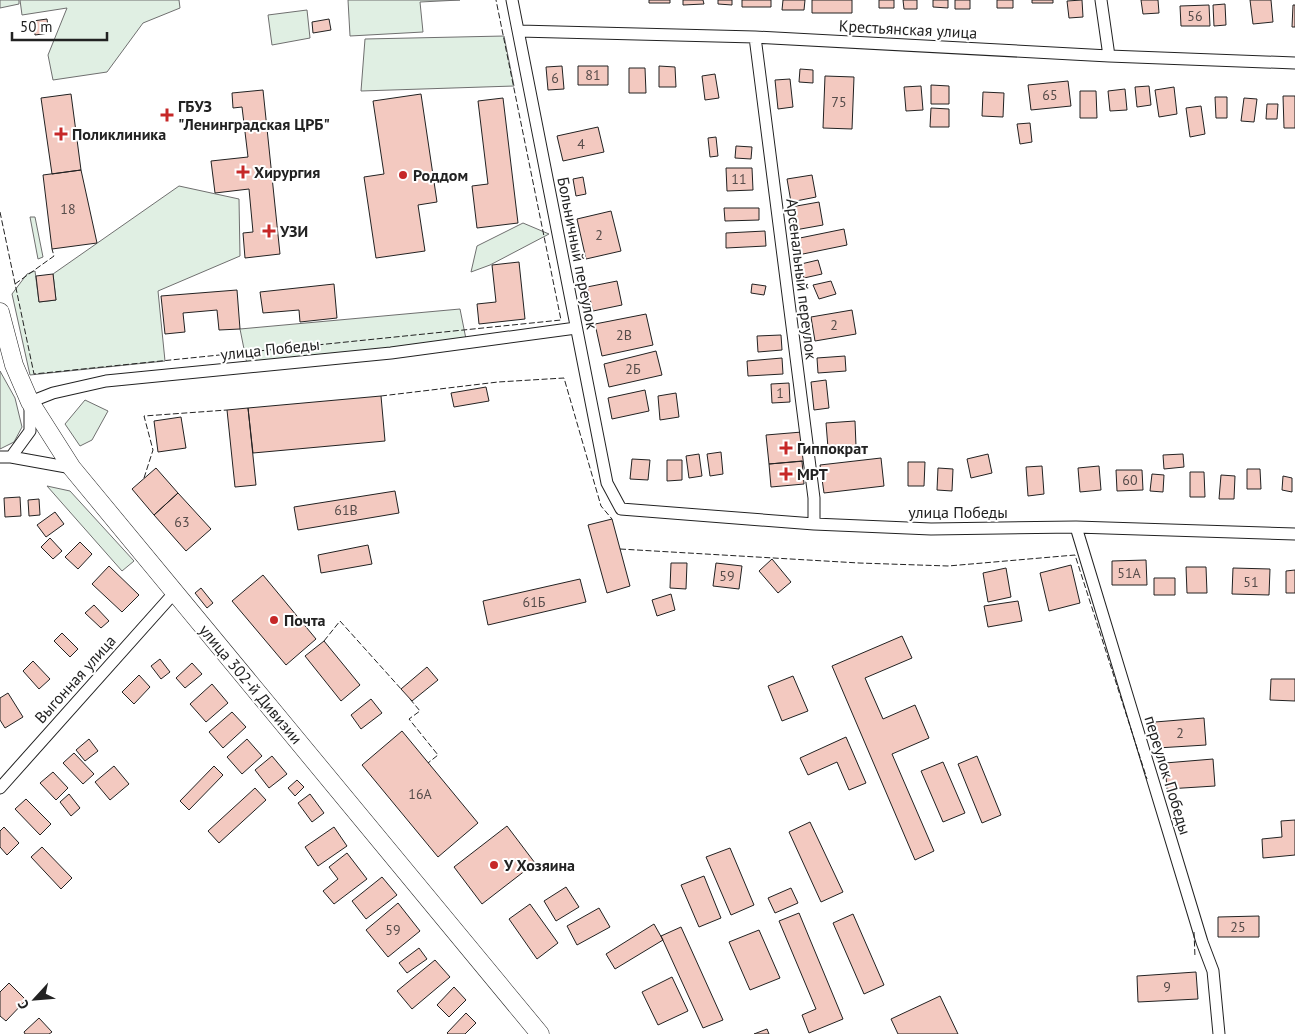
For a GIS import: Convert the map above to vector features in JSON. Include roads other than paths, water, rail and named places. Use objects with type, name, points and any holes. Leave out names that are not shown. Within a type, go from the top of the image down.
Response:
[{"type":"main road","name":"улица 302-й Дивизии","points":[[0,312],[14,365],[30,402],[72,468],[540,1034]]},
{"type":"street","name":"Больничный переулок","points":[[512,0],[607,483],[621,509]]},
{"type":"street","points":[[1101,0],[1109,56]]},
{"type":"street","name":"Крестьянская улица","points":[[519,31],[754,37],[1109,56],[1295,63]]},
{"type":"street","name":"Арсенальный переулок","points":[[754,37],[814,498],[814,524]]},
{"type":"street","name":"улица Победы","points":[[30,402],[54,393],[106,381],[391,353],[576,328]]},
{"type":"street","points":[[6,457],[30,431],[30,402]]},
{"type":"street","points":[[6,457],[72,468]]},
{"type":"street","name":"улица Победы","points":[[621,509],[814,524],[931,529],[1076,527],[1295,534]]},
{"type":"street","name":"переулок Победы","points":[[1076,527],[1202,942],[1213,971],[1219,1034]]},
{"type":"street","name":"Выгонная улица","points":[[0,788],[175,592]]},
{"type":"place","name":"ГБУЗ \"Ленинградская ЦРБ\"","points":[[167,115]]},
{"type":"place","name":"Поликлиника","points":[[61,134]]},
{"type":"place","name":"Хирургия","points":[[243,172]]},
{"type":"place","name":"Роддом","points":[[403,175]]},
{"type":"place","name":"УЗИ","points":[[269,231]]},
{"type":"place","name":"Гиппократ","points":[[786,448]]},
{"type":"place","name":"МРТ","points":[[786,474]]},
{"type":"place","name":"Почта","points":[[274,620]]},
{"type":"place","name":"У Хозяина","points":[[494,865]]}]
